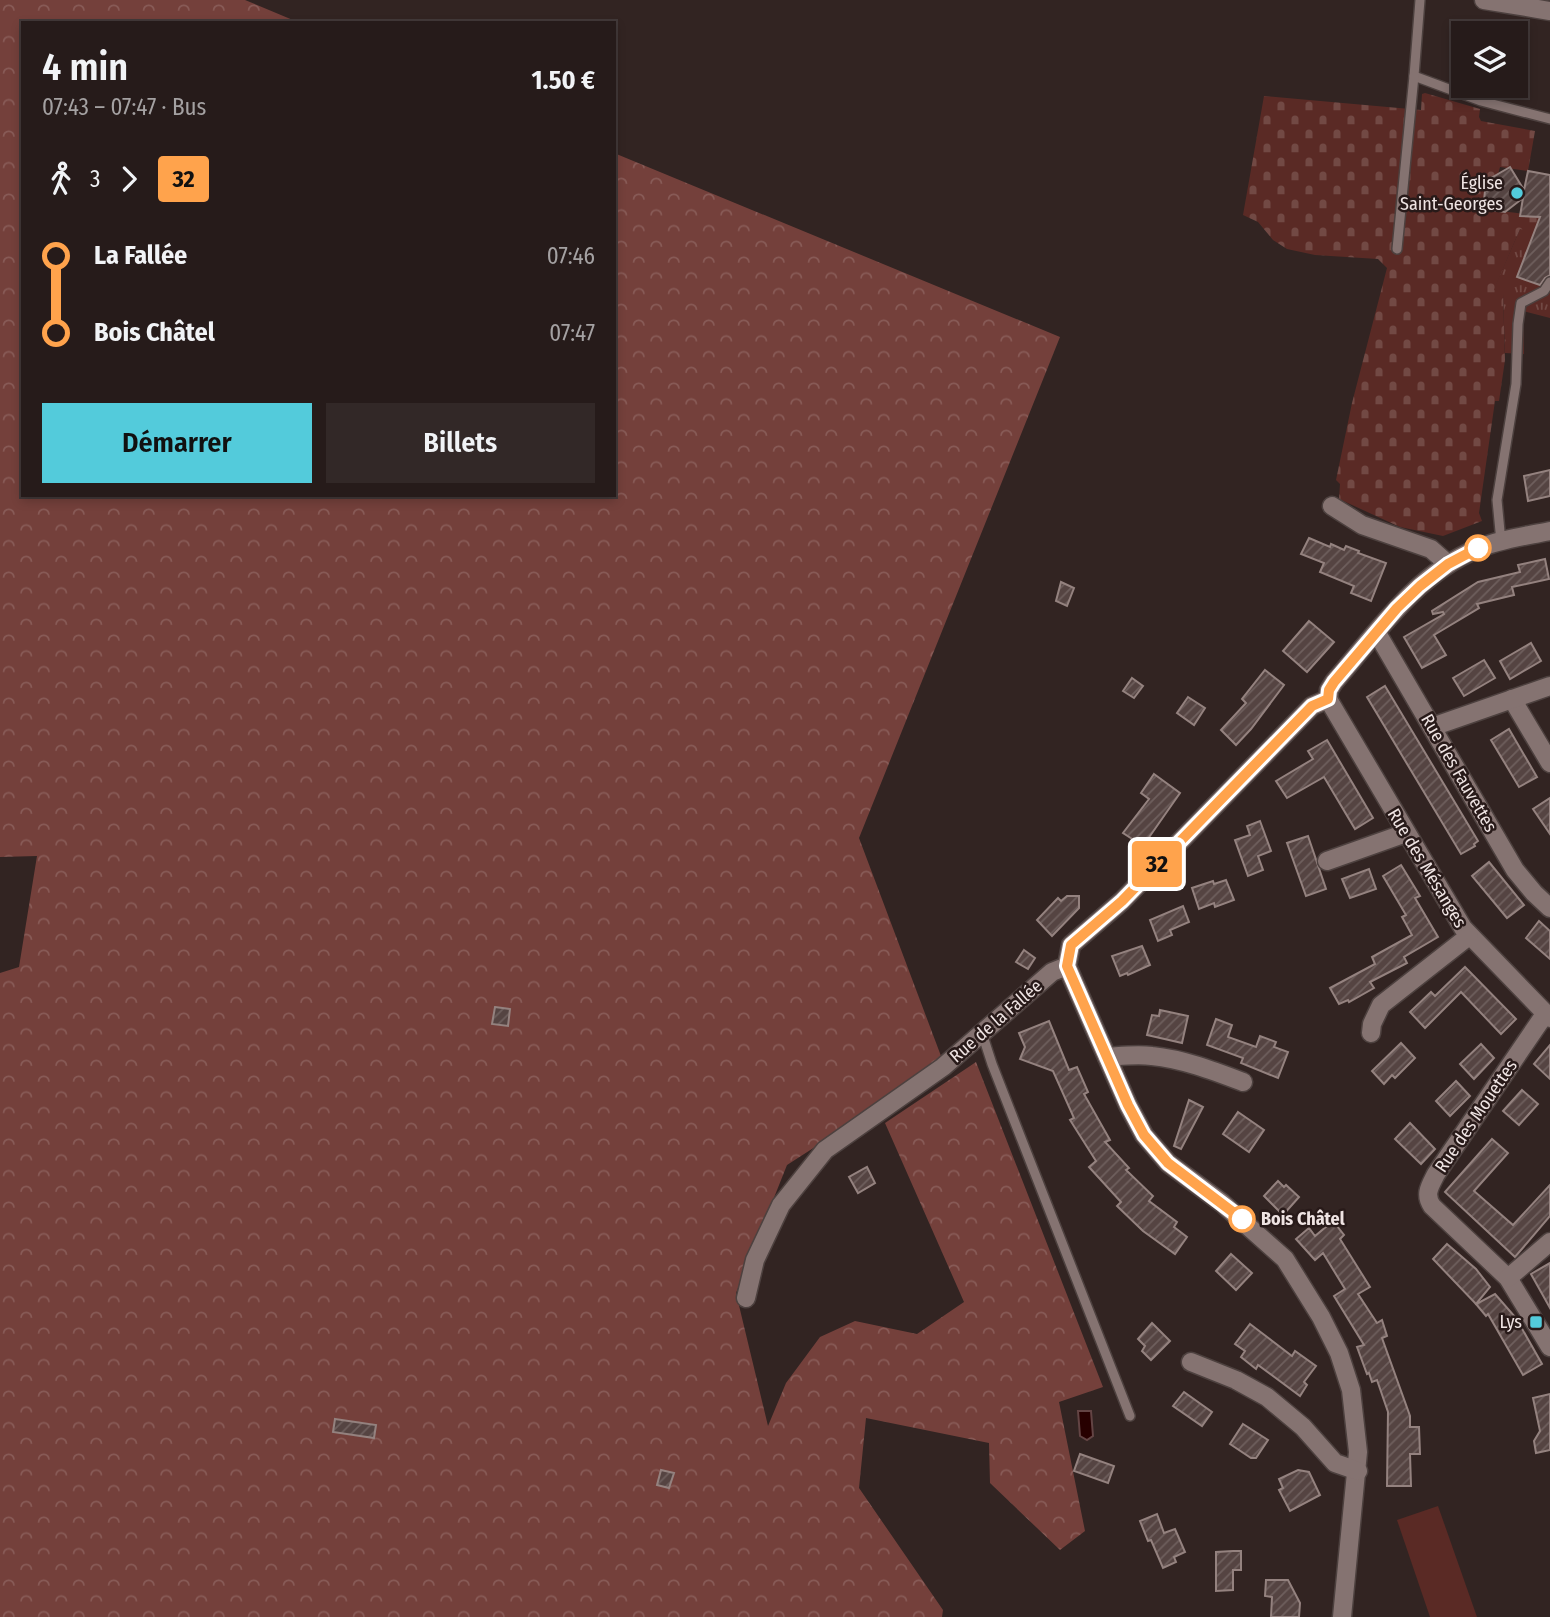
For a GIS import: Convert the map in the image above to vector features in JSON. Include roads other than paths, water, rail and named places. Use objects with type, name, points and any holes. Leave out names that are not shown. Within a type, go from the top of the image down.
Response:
[{"type":"street","points":[[1484,0],[1550,11]]},
{"type":"street","points":[[1332,506],[1362,525],[1431,549],[1448,564]]},
{"type":"street","points":[[1342,1617],[1358,1471],[1357,1434],[1351,1390],[1343,1362],[1321,1317],[1285,1259],[1222,1203],[1168,1163],[1135,1120],[1067,966],[1071,945],[1122,901],[1312,706],[1328,699],[1334,682],[1420,586],[1448,564],[1478,548],[1550,531]]},
{"type":"street","name":"Rue des Fauvettes","points":[[1377,633],[1516,870],[1550,908]]},
{"type":"street","points":[[1432,727],[1550,685]]},
{"type":"street","name":"Rue des Mésanges","points":[[1328,699],[1469,936],[1548,1016]]},
{"type":"street","points":[[1513,699],[1550,762]]},
{"type":"street","points":[[1327,860],[1406,833]]},
{"type":"street","points":[[1371,1034],[1372,1024],[1381,1005],[1469,936]]},
{"type":"street","name":"Rue de la Fallée","points":[[746,1298],[755,1260],[781,1205],[825,1150],[943,1067],[1052,972],[1067,966]]},
{"type":"street","name":"Rue des Mouettes","points":[[1548,1016],[1436,1174],[1427,1192],[1432,1206],[1508,1278],[1550,1347]]},
{"type":"street","points":[[1107,1057],[1151,1055],[1243,1082]]},
{"type":"street","points":[[1508,1278],[1550,1242]]},
{"type":"street","points":[[1191,1362],[1236,1380],[1267,1397],[1303,1427],[1335,1463],[1358,1471]]},
{"type":"lane","points":[[1397,249],[1420,0]]},
{"type":"lane","points":[[1414,76],[1481,101],[1550,119]]},
{"type":"lane","points":[[1501,541],[1497,500],[1516,384],[1521,303],[1544,290],[1550,282]]},
{"type":"lane","points":[[982,1033],[1130,1416]]},
{"type":"place","name":"Église Saint-Georges","points":[[1517,193]]},
{"type":"place","name":"Bois Châtel","points":[[1242,1219]]},
{"type":"place","name":"Lys","points":[[1536,1322]]}]
